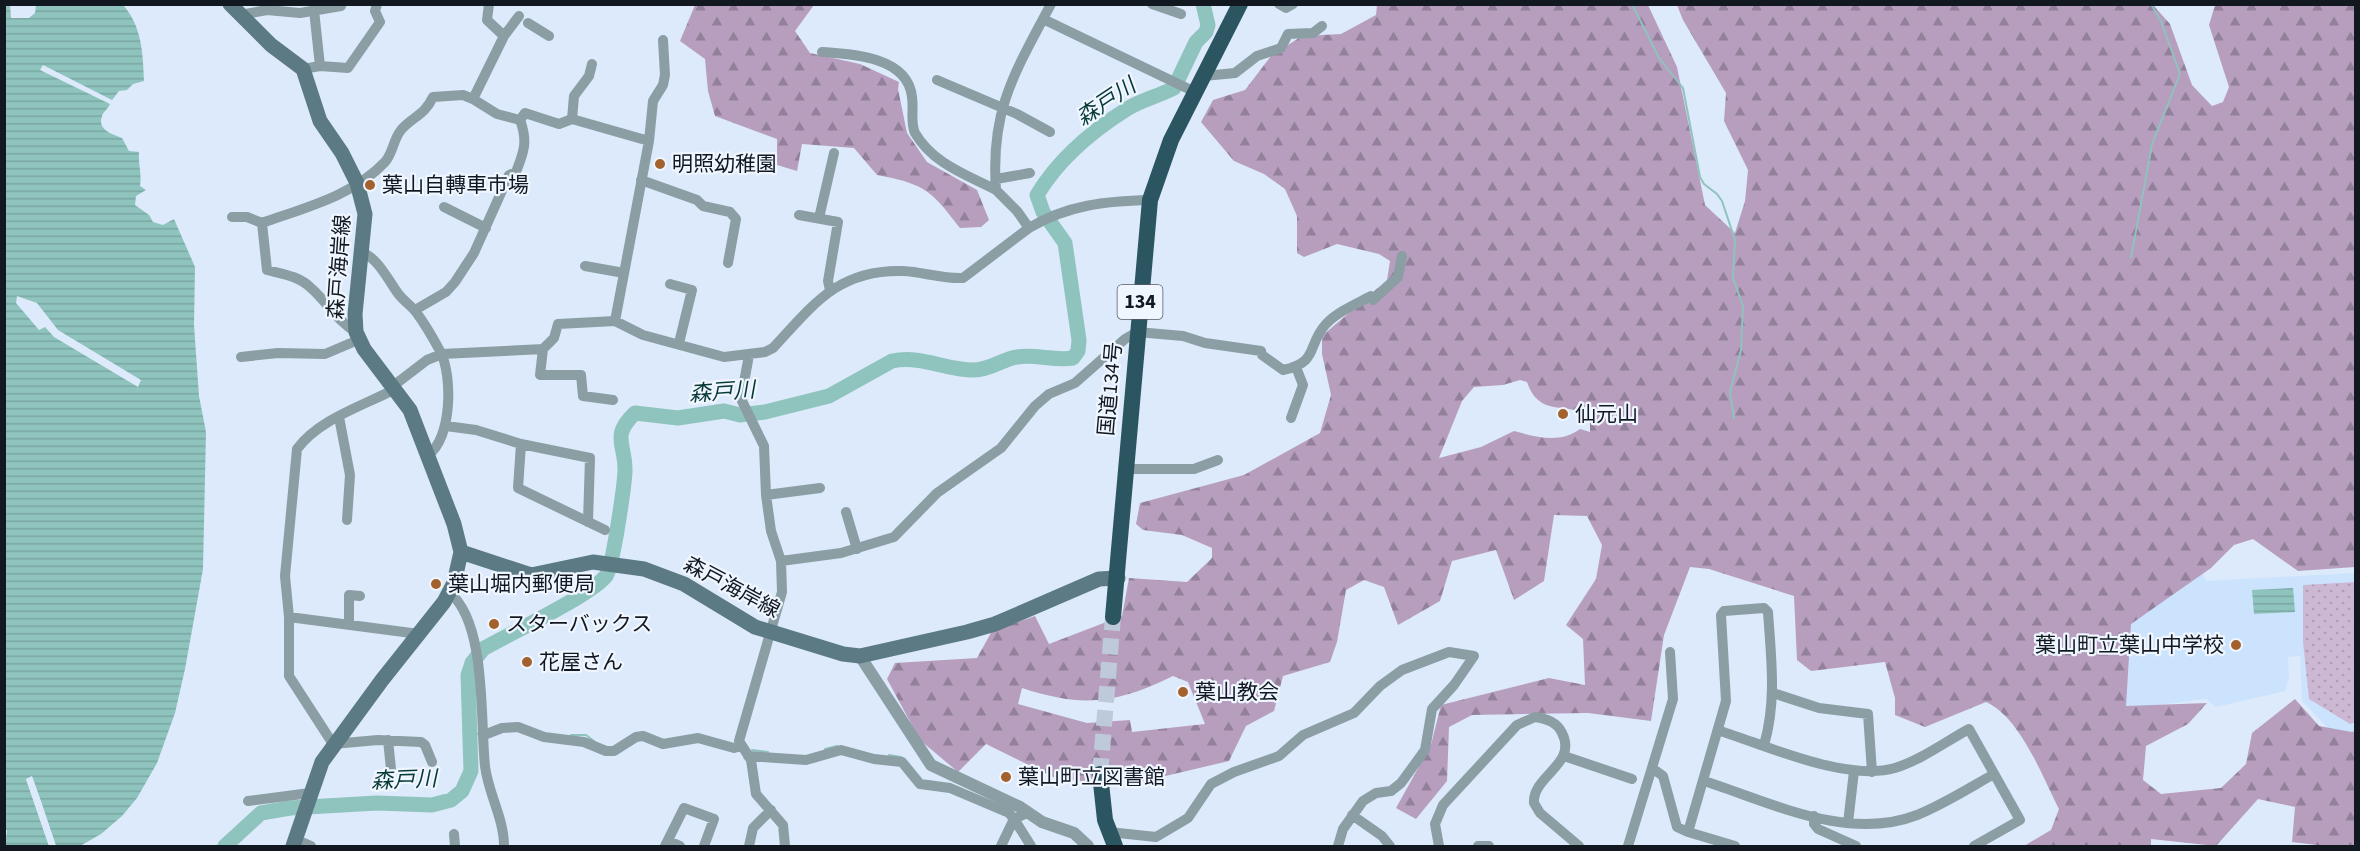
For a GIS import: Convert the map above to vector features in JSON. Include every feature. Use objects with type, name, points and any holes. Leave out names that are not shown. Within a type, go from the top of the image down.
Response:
[{"type":"highway","name":"国道134号","points":[[1113,617],[1150,200],[1188,89],[1204,76],[1240,4]]},
{"type":"highway","points":[[1100,774],[1102,804],[1112,839]]},
{"type":"main road","points":[[235,10],[271,45],[303,69]]},
{"type":"main road","name":"森戸海岸線","points":[[296,842],[310,793],[322,762],[333,744],[450,593],[461,552],[454,524],[410,410],[357,336],[364,207],[357,183],[346,159],[320,121],[303,69]]},
{"type":"main road","name":"森戸海岸線","points":[[461,552],[531,576],[601,561],[661,574],[684,584],[741,619],[772,633],[843,654],[860,656],[874,655],[986,627],[1099,579],[1118,578]]},
{"type":"street","points":[[303,69],[320,66],[340,70],[348,69],[380,22],[377,10],[385,4]]},
{"type":"street","points":[[489,4],[487,20],[504,36]]},
{"type":"street","points":[[996,185],[997,136],[1002,108],[1012,77],[1051,4]]},
{"type":"street","points":[[1152,4],[1181,14]]},
{"type":"street","points":[[1279,4],[1286,8],[1293,4]]},
{"type":"street","points":[[235,10],[300,13],[341,6]]},
{"type":"street","points":[[314,10],[320,66]]},
{"type":"street","points":[[474,99],[504,36],[524,19],[549,36]]},
{"type":"street","points":[[1043,20],[1188,89]]},
{"type":"street","points":[[1204,76],[1235,73],[1257,56],[1281,48],[1288,34],[1313,33],[1322,27]]},
{"type":"street","points":[[615,321],[649,141],[653,101],[663,85],[665,75],[663,40]]},
{"type":"street","points":[[822,52],[858,56],[902,72],[909,81],[912,96],[913,130],[923,144],[954,170],[996,185],[1029,228]]},
{"type":"street","points":[[572,119],[574,96],[589,76],[592,64]]},
{"type":"street","points":[[937,80],[1050,132]]},
{"type":"street","points":[[232,218],[247,217],[262,223],[341,194],[384,163],[399,132],[420,116],[433,97],[463,95],[474,99],[497,114],[520,120]]},
{"type":"street","points":[[520,120],[525,113],[560,124],[572,119],[649,141]]},
{"type":"street","points":[[415,310],[446,292],[455,282],[486,228],[509,175],[516,172],[526,145],[526,135],[520,120]]},
{"type":"street","points":[[819,218],[834,153]]},
{"type":"street","points":[[996,185],[1030,173]]},
{"type":"street","points":[[640,180],[698,200],[703,206],[730,212],[736,219],[728,263]]},
{"type":"street","points":[[613,400],[583,396],[581,375],[540,375],[543,349],[554,338],[558,324],[615,321],[643,335],[679,343],[710,355],[724,357],[749,355],[773,348],[830,290],[843,282],[893,271],[963,278],[1029,228],[1052,214],[1098,203],[1150,200]]},
{"type":"street","points":[[444,207],[486,228]]},
{"type":"street","points":[[799,216],[838,222],[828,282],[830,290]]},
{"type":"street","points":[[241,357],[278,353],[325,354],[357,336],[345,326],[311,287],[298,278],[267,270],[262,223]]},
{"type":"street","points":[[361,252],[371,256],[403,302],[415,310],[442,354],[446,373],[446,426],[435,450],[428,455]]},
{"type":"street","points":[[781,561],[857,549],[894,537],[937,493],[1001,448],[1035,406],[1049,394],[1075,383],[1125,339],[1137,332],[1183,336],[1205,343],[1252,348],[1261,351],[1262,355],[1283,370],[1296,367],[1307,361],[1327,323],[1371,296],[1373,300],[1379,298],[1398,277],[1402,256]]},
{"type":"street","points":[[585,267],[624,273]]},
{"type":"street","points":[[670,284],[692,290],[679,343]]},
{"type":"street","points":[[432,762],[425,745],[421,742],[388,740],[333,744],[289,676],[289,617],[285,576],[297,449],[303,440],[339,417],[394,388],[427,360],[442,354],[466,351],[543,349]]},
{"type":"street","points":[[749,355],[741,391],[742,403],[764,446],[766,495],[771,531],[781,561],[782,592],[772,633],[739,737],[741,746],[753,765],[756,794],[783,825],[785,846]]},
{"type":"street","points":[[1291,418],[1303,385],[1296,367]]},
{"type":"street","points":[[339,417],[350,475],[347,520]]},
{"type":"street","points":[[446,426],[476,430],[521,444],[590,458],[588,522]]},
{"type":"street","points":[[521,444],[518,488],[605,530]]},
{"type":"street","points":[[1126,469],[1194,470],[1218,460]]},
{"type":"street","points":[[766,495],[798,489],[820,488]]},
{"type":"street","points":[[846,512],[857,549]]},
{"type":"street","points":[[450,593],[460,602],[477,653],[485,767],[500,821],[504,846]]},
{"type":"street","points":[[349,623],[349,595],[360,596]]},
{"type":"street","points":[[1688,832],[1720,731],[1726,701],[1721,615],[1724,611],[1764,608],[1768,612],[1773,693],[1770,725],[1764,745]]},
{"type":"street","points":[[289,617],[349,623],[418,634]]},
{"type":"street","points":[[1112,839],[1156,837],[1188,818],[1211,784],[1233,771],[1279,756],[1303,735],[1354,713],[1380,686],[1402,670],[1449,652],[1474,656],[1454,686],[1432,710],[1425,750],[1401,783],[1391,791],[1376,793],[1364,801],[1352,814],[1343,829],[1338,846]]},
{"type":"street","points":[[1628,846],[1673,699],[1671,652]]},
{"type":"street","points":[[860,656],[931,765],[1020,807],[1031,846]]},
{"type":"street","points":[[1773,693],[1819,708],[1868,714],[1872,772]]},
{"type":"street","points":[[1439,846],[1435,824],[1443,805],[1517,725],[1535,717],[1556,724],[1565,741],[1564,756],[1537,787],[1534,803],[1540,813],[1579,846]]},
{"type":"street","points":[[484,731],[511,726],[544,737],[585,742],[606,751],[614,751],[636,737],[643,736],[663,744],[691,738],[734,748],[741,746]]},
{"type":"street","points":[[1720,731],[1854,771],[1872,772],[1909,762],[1969,729],[2020,820],[1974,846]]},
{"type":"street","points":[[388,740],[391,769]]},
{"type":"street","points":[[748,756],[810,759],[834,749],[874,759],[898,761],[905,764],[920,784],[950,788],[1009,813],[1074,834],[1088,846]]},
{"type":"street","points":[[1564,756],[1632,779]]},
{"type":"street","points":[[1652,768],[1663,776],[1677,827],[1735,846]]},
{"type":"street","points":[[1848,823],[1854,771]]},
{"type":"street","points":[[1704,781],[1814,816],[1848,823],[1894,821],[1916,815],[1995,774]]},
{"type":"street","points":[[248,801],[310,793]]},
{"type":"street","points":[[680,846],[667,844],[684,808],[714,819],[704,846]]},
{"type":"street","points":[[749,846],[753,828],[771,810]]},
{"type":"street","points":[[1352,814],[1382,836],[1390,846]]},
{"type":"street","points":[[1001,846],[1021,816]]},
{"type":"street","points":[[1814,816],[1814,825],[1818,828],[1857,846]]},
{"type":"street","points":[[454,834],[455,846]]},
{"type":"street","points":[[296,842],[311,846]]},
{"type":"street","points":[[1478,846],[1489,846]]},
{"type":"shaded area","points":[[5,5],[10,5],[11,18],[29,18],[35,13],[36,5],[123,5],[129,13],[138,31],[144,81],[133,84],[127,90],[119,91],[112,100],[43,65],[40,70],[110,104],[102,116],[103,128],[122,138],[129,151],[139,152],[140,186],[146,190],[136,196],[135,205],[149,215],[153,222],[163,225],[174,219],[195,267],[194,325],[199,396],[206,432],[203,569],[185,669],[175,713],[157,763],[137,798],[122,816],[101,834],[80,846],[56,846],[32,777],[26,779],[49,846],[5,846],[7,831],[5,828]]},
{"type":"shaded area","name":"葉山町立葉山中学校","points":[[2197,558],[2206,581],[2355,573],[2355,740],[2344,745],[2302,701],[2300,656],[2288,657],[2289,677],[2285,691],[2216,707],[2206,699],[2114,710],[2116,634]]},
{"type":"shaded area","points":[[2355,582],[2356,722],[2350,724],[2309,699],[2303,642],[2303,585]]},
{"type":"shaded area","points":[[2293,588],[2295,612],[2254,614],[2252,590]]},
{"type":"green space","points":[[695,5],[814,5],[795,31],[810,53],[860,64],[899,82],[898,89],[907,133],[927,162],[977,190],[989,220],[981,227],[960,228],[934,197],[917,186],[877,175],[854,148],[802,144],[797,171],[777,165],[777,139],[715,116],[708,91],[705,59],[680,41]]},
{"type":"green space","points":[[1377,5],[1648,5],[1677,67],[1705,205],[1735,233],[1745,201],[1748,170],[1724,121],[1726,93],[1683,20],[1677,5],[2153,5],[2170,24],[2192,85],[2212,106],[2223,102],[2229,87],[2209,25],[2215,5],[2355,5],[2355,567],[2298,571],[2253,539],[2234,545],[2211,568],[2131,624],[2126,706],[2207,703],[2188,724],[2146,746],[2143,780],[2161,794],[2221,788],[2246,764],[2252,733],[2295,699],[2319,726],[2355,731],[2355,846],[2325,846],[2292,842],[2295,807],[2258,799],[2216,846],[2151,839],[2151,846],[2024,846],[2051,830],[2059,809],[2020,734],[1998,710],[1986,702],[1925,727],[1895,715],[1895,698],[1885,662],[1811,671],[1797,660],[1794,596],[1709,569],[1690,567],[1664,635],[1651,721],[1588,713],[1472,715],[1449,727],[1447,781],[1416,819],[1396,808],[1431,745],[1441,705],[1549,678],[1585,685],[1583,639],[1566,625],[1596,579],[1602,545],[1587,516],[1554,515],[1544,581],[1514,600],[1496,550],[1452,561],[1440,601],[1398,625],[1384,587],[1364,580],[1346,590],[1337,642],[1330,662],[1283,676],[1274,711],[1246,726],[1229,761],[1140,782],[1109,773],[1084,782],[1053,777],[986,744],[958,772],[920,740],[887,679],[895,663],[977,658],[992,631],[1035,616],[1049,644],[1122,616],[1129,578],[1187,582],[1212,558],[1212,548],[1182,535],[1143,530],[1136,524],[1140,503],[1244,475],[1320,433],[1331,395],[1322,354],[1322,336],[1387,280],[1390,261],[1379,254],[1337,244],[1304,257],[1297,253],[1297,216],[1285,189],[1264,174],[1234,161],[1201,122],[1213,100],[1245,90],[1271,56],[1302,36],[1341,34],[1376,15]],"holes":[[[1520,380],[1527,382],[1532,393],[1545,404],[1590,415],[1590,432],[1580,429],[1572,434],[1548,438],[1514,431],[1481,447],[1439,458],[1462,401],[1474,387],[1503,385]],[[1173,676],[1188,682],[1205,724],[1132,732],[1130,720],[1087,723],[1018,704],[1022,688],[1063,698],[1099,700],[1134,692]]]},
{"type":"pier","points":[[17,296],[37,303],[58,330],[141,380],[138,387],[54,337],[45,327],[39,330],[16,303]]},
{"type":"pier","points":[[32,776],[56,846],[53,846],[30,780],[52,846],[49,846],[26,779]]},
{"type":"waterway","name":"森戸川","points":[[225,846],[261,813],[290,808],[377,803],[432,805],[451,800],[462,791],[471,771],[468,675],[472,663],[483,649],[584,593],[606,576],[615,543],[625,472],[621,435],[627,421],[635,413],[678,418],[724,411],[740,415],[765,412],[829,396],[892,361],[924,361],[974,370],[1017,357],[1073,358],[1078,351],[1079,340],[1065,243],[1043,212],[1037,195],[1065,158],[1101,127],[1132,106],[1174,88],[1196,42],[1206,32],[1208,25],[1203,4]]},
{"type":"waterway","points":[[1632,4],[1659,58],[1683,88],[1700,177],[1722,201],[1735,240],[1733,278],[1743,306],[1741,350],[1730,392],[1734,418]]},
{"type":"waterway","points":[[2131,258],[2152,144],[2180,74],[2161,21],[2151,4]]},
{"type":"waterway","points":[[471,737],[479,733]]},
{"type":"waterway","points":[[571,735],[586,735],[594,741]]},
{"type":"waterway","points":[[825,749],[837,746]]},
{"type":"waterway","points":[[752,750],[768,752]]},
{"type":"waterway","points":[[889,755],[901,757]]},
{"type":"tunnel","points":[[1100,774],[1113,617]]},
{"type":"place","name":"明照幼稚園","points":[[660,164]]},
{"type":"place","name":"葉山自轉車市場","points":[[370,185]]},
{"type":"place","name":"仙元山","points":[[1563,414]]},
{"type":"place","name":"葉山堀内郵便局","points":[[436,584]]},
{"type":"place","name":"スターバックス","points":[[494,624]]},
{"type":"place","name":"葉山町立葉山中学校","points":[[2236,645]]},
{"type":"place","name":"花屋さん","points":[[527,662]]},
{"type":"place","name":"葉山教会","points":[[1183,692]]},
{"type":"place","name":"葉山町立図書館","points":[[1006,777]]}]
